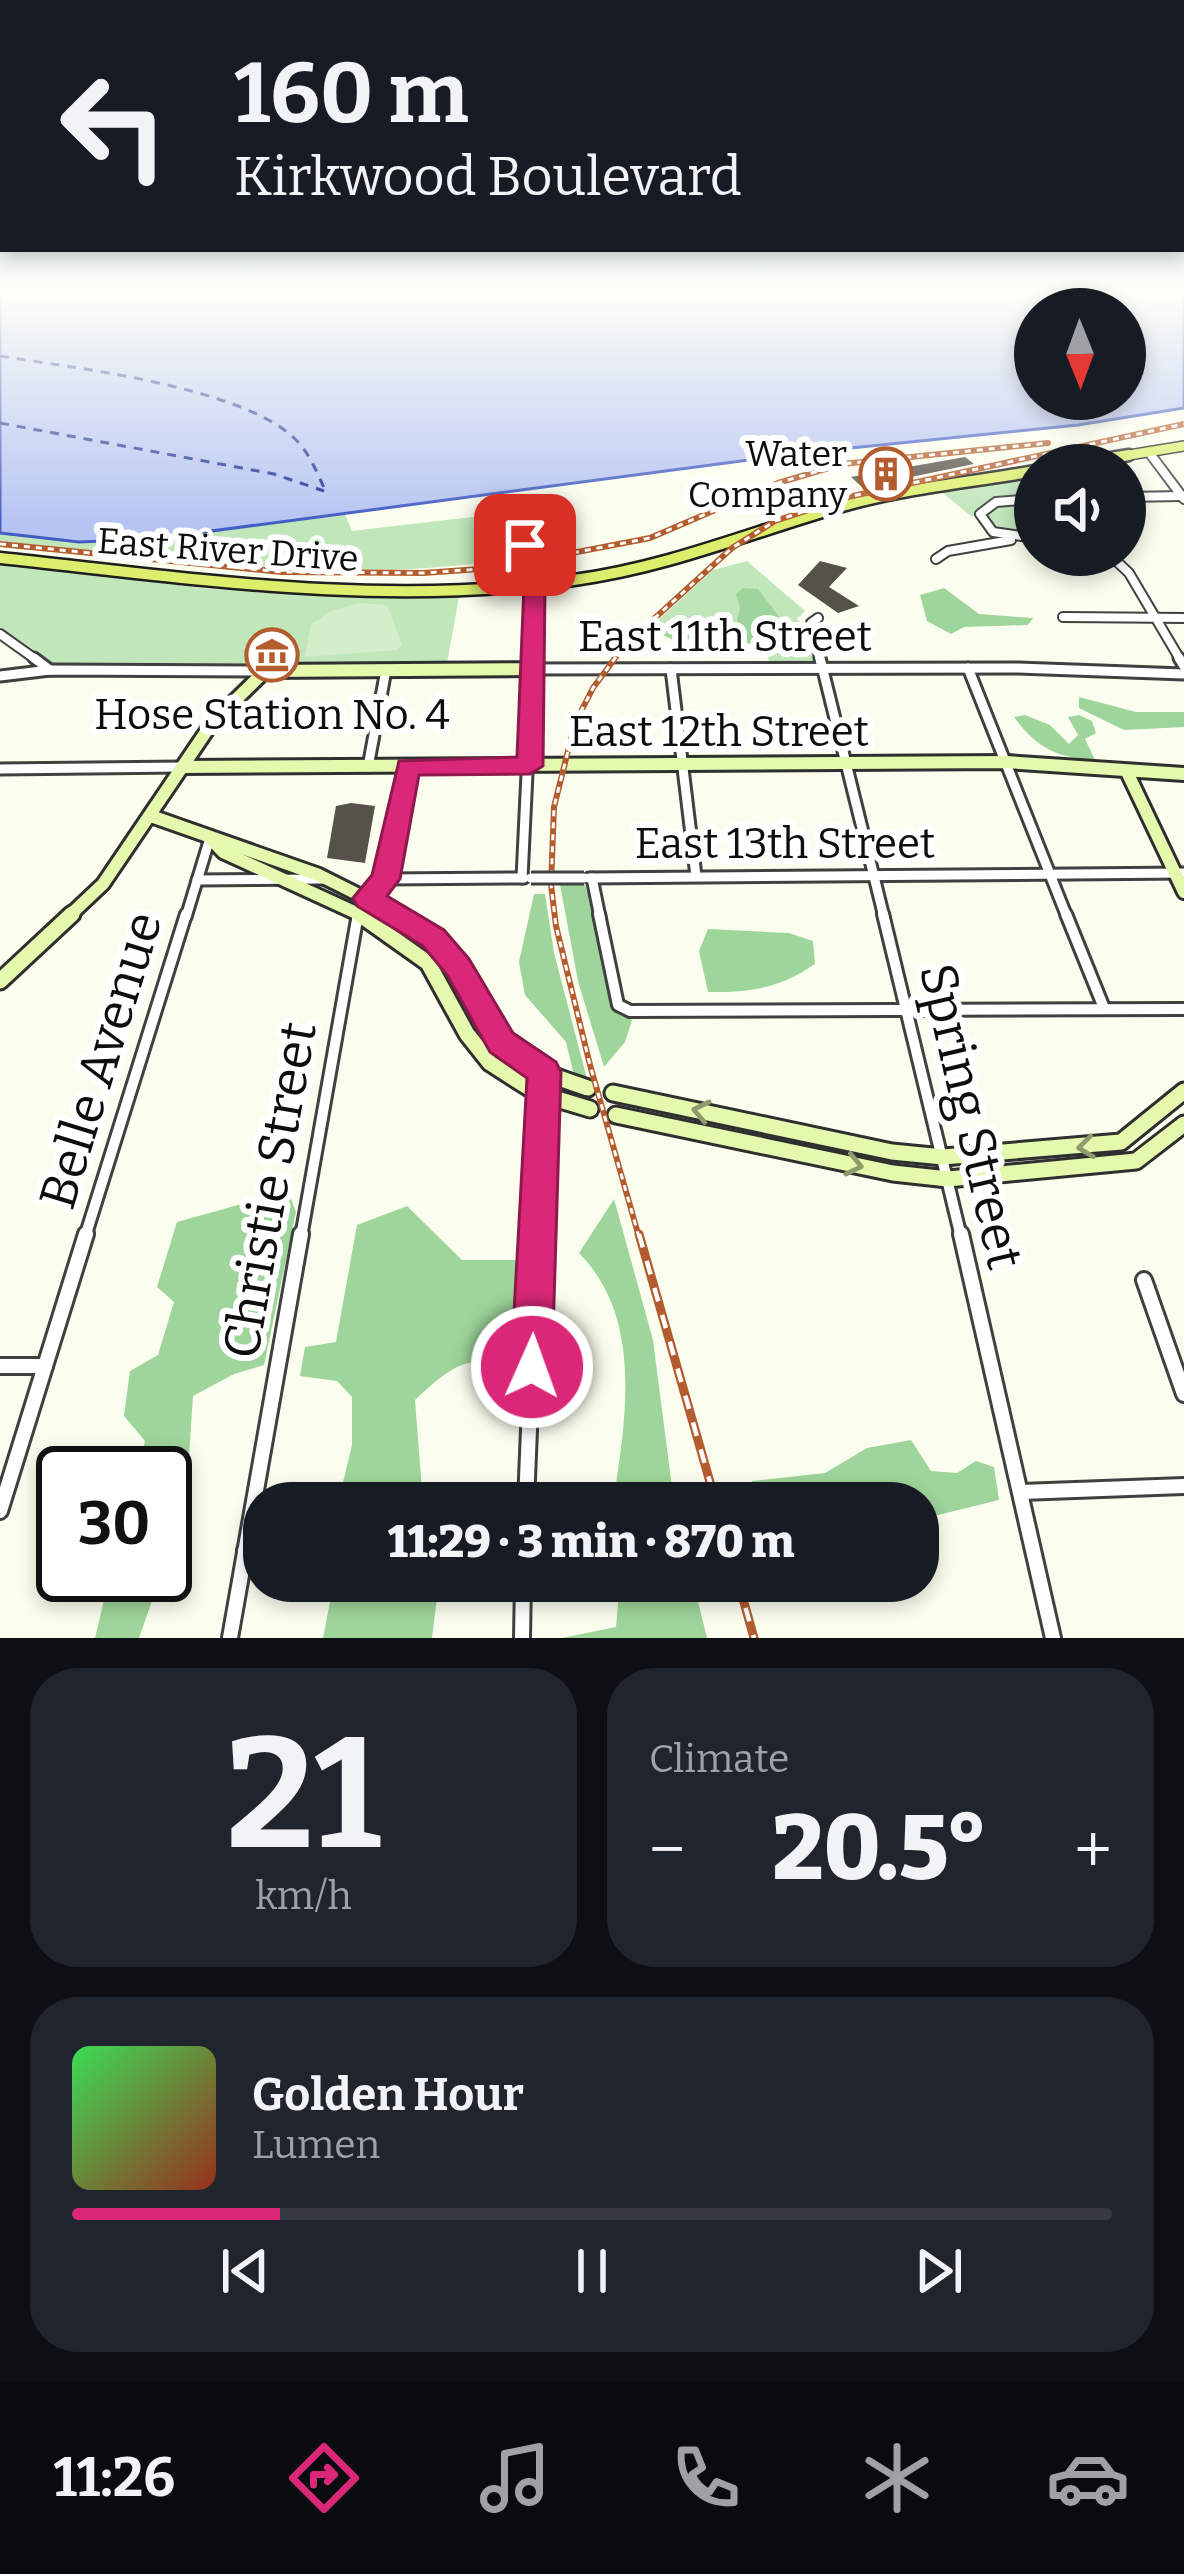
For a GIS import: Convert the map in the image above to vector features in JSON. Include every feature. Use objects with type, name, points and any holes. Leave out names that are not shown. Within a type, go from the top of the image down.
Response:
[{"type":"main road","points":[[1146,453],[1184,446]]},
{"type":"main road","name":"East River Drive","points":[[0,558],[208,582],[452,591],[534,589],[607,582],[725,556],[783,536],[849,504],[1014,475]]},
{"type":"street","points":[[1150,452],[1183,497]]},
{"type":"street","points":[[1146,496],[1183,497]]},
{"type":"street","points":[[992,537],[980,514],[996,502],[1014,501]]},
{"type":"street","points":[[506,520],[522,537],[533,564],[526,878]]},
{"type":"street","points":[[936,559],[992,537],[1014,538]]},
{"type":"street","points":[[1131,576],[1184,670]]},
{"type":"street","points":[[1063,617],[1184,618]]},
{"type":"street","name":"Spring Street","points":[[818,618],[811,623],[842,764],[943,1157],[1053,1638]]},
{"type":"street","points":[[0,634],[50,670]]},
{"type":"street","points":[[968,668],[1104,1008]]},
{"type":"street","points":[[671,669],[696,876]]},
{"type":"street","name":"East 11th Street","points":[[0,676],[50,670],[1184,670]]},
{"type":"street","points":[[0,981],[6,969],[104,884],[212,723],[265,670]]},
{"type":"street","points":[[368,767],[386,670]]},
{"type":"street","name":"East 12th Street","points":[[182,767],[1006,762],[1184,774]]},
{"type":"street","points":[[386,879],[408,766]]},
{"type":"street","points":[[0,769],[182,767]]},
{"type":"street","points":[[1128,773],[1184,892]]},
{"type":"street","points":[[151,816],[210,838],[233,841],[328,879],[434,938],[458,968],[501,1042],[544,1072],[588,1088]]},
{"type":"street","points":[[210,838],[223,852],[358,913],[422,956],[485,1058],[513,1081],[542,1096],[590,1109]]},
{"type":"street","name":"Belle Avenue","points":[[0,1511],[210,838]]},
{"type":"street","name":"East 13th Street","points":[[386,879],[1179,873]]},
{"type":"street","points":[[588,878],[614,990],[623,1008],[1184,1009]]},
{"type":"street","points":[[196,880],[328,879]]},
{"type":"street","name":"Christie Street","points":[[256,1482],[358,913],[386,879]]},
{"type":"street","points":[[527,1482],[544,1072]]},
{"type":"street","points":[[613,1093],[892,1152],[943,1157],[1121,1142],[1184,1091]]},
{"type":"street","points":[[616,1115],[893,1173],[947,1179],[1136,1161],[1184,1124]]},
{"type":"street","points":[[1144,1280],[1184,1394]]},
{"type":"street","points":[[0,1366],[45,1366]]},
{"type":"street","points":[[1021,1492],[1184,1486]]},
{"type":"street","name":"Christie Street","points":[[230,1638],[243,1558]]},
{"type":"street","points":[[522,1638],[523,1602]]},
{"type":"green space","points":[[1014,478],[1014,533],[995,530],[983,516],[971,516],[940,491]]},
{"type":"green space","points":[[345,514],[352,531],[472,517],[503,521],[519,540],[524,556],[459,565],[328,571],[196,564],[0,541],[0,533],[87,540],[173,536]]},
{"type":"green space","points":[[747,561],[805,611],[797,619],[808,630],[815,661],[769,661],[765,646],[705,634],[643,634],[713,570]]},
{"type":"green space","points":[[0,563],[211,589],[459,597],[447,663],[78,667],[55,664],[0,627]]},
{"type":"green space","points":[[743,588],[758,589],[781,619],[785,632],[772,647],[710,638],[674,640],[655,632],[674,623],[693,631],[736,625],[740,608],[736,594]]},
{"type":"green space","points":[[944,588],[979,614],[1033,618],[1028,625],[964,627],[951,634],[927,621],[920,595]]},
{"type":"green space","points":[[358,603],[387,605],[402,645],[397,650],[305,657],[311,624],[331,611]]},
{"type":"green space","points":[[1079,697],[1136,712],[1184,712],[1184,727],[1124,730],[1079,708]]},
{"type":"green space","points":[[1025,715],[1050,725],[1069,744],[1078,735],[1068,717],[1079,715],[1092,721],[1096,733],[1085,739],[1095,760],[1069,757],[1040,744],[1014,717]]},
{"type":"green space","points":[[560,885],[585,885],[606,979],[621,1011],[632,1020],[625,1042],[604,1067],[578,981]]},
{"type":"green space","points":[[534,894],[545,894],[554,953],[587,1079],[574,1075],[566,1042],[525,995],[519,962]]},
{"type":"green space","points":[[708,929],[789,933],[813,941],[815,964],[764,987],[708,992],[699,951]]},
{"type":"green space","points":[[288,1191],[296,1212],[264,1365],[234,1374],[193,1396],[190,1446],[144,1446],[145,1441],[124,1416],[130,1371],[158,1355],[174,1302],[157,1287],[177,1222]]},
{"type":"green space","points":[[614,1199],[653,1340],[671,1482],[616,1482],[625,1397],[621,1335],[599,1278],[579,1253]]},
{"type":"green space","points":[[407,1206],[462,1260],[521,1260],[520,1362],[486,1360],[462,1365],[415,1400],[421,1482],[343,1482],[352,1445],[352,1397],[337,1381],[300,1376],[305,1347],[336,1342],[357,1225]]},
{"type":"green space","points":[[911,1440],[931,1471],[957,1473],[976,1461],[994,1467],[999,1500],[939,1515],[939,1482],[752,1482],[825,1473],[867,1448]]},
{"type":"green space","points":[[104,1602],[152,1602],[139,1638],[95,1638]]},
{"type":"green space","points":[[330,1602],[436,1602],[432,1638],[323,1638]]},
{"type":"green space","points":[[618,1602],[698,1602],[707,1638],[562,1638],[616,1627]]},
{"type":"water","points":[[0,371],[1014,371],[1014,420],[1109,420],[802,453],[151,539],[79,542],[0,533]]},
{"type":"water","points":[[1146,371],[1184,371],[1184,408],[1146,414]]},
{"type":"building","name":"Water Company","points":[[965,457],[974,464],[862,487],[851,477]]},
{"type":"building","points":[[820,561],[847,568],[829,587],[859,606],[838,613],[798,585]]},
{"type":"building","points":[[336,806],[375,806],[365,863],[327,858]]},
{"type":"ferry route","points":[[101,371],[195,392],[267,419],[293,437],[326,492]]},
{"type":"ferry route","points":[[0,423],[274,474],[324,491]]},
{"type":"railway","points":[[639,1237],[590,1065],[556,926],[551,885],[554,807],[575,723],[593,688],[624,646],[732,548],[775,521],[848,497],[1184,424]]},
{"type":"railway","points":[[0,544],[282,572],[423,573],[494,568],[650,538],[778,483],[842,464],[1048,443]]},
{"type":"railway","points":[[639,1234],[710,1482]]},
{"type":"railway","points":[[744,1602],[754,1638]]},
{"type":"place","name":"Water Company","points":[[886,474]]},
{"type":"place","name":"Hose Station No. 4","points":[[272,655]]},
{"type":"route","points":[[525,545],[535,585],[530,766],[408,766],[386,879],[367,898],[434,938],[458,968],[501,1042],[544,1072],[532,1367]]}]
